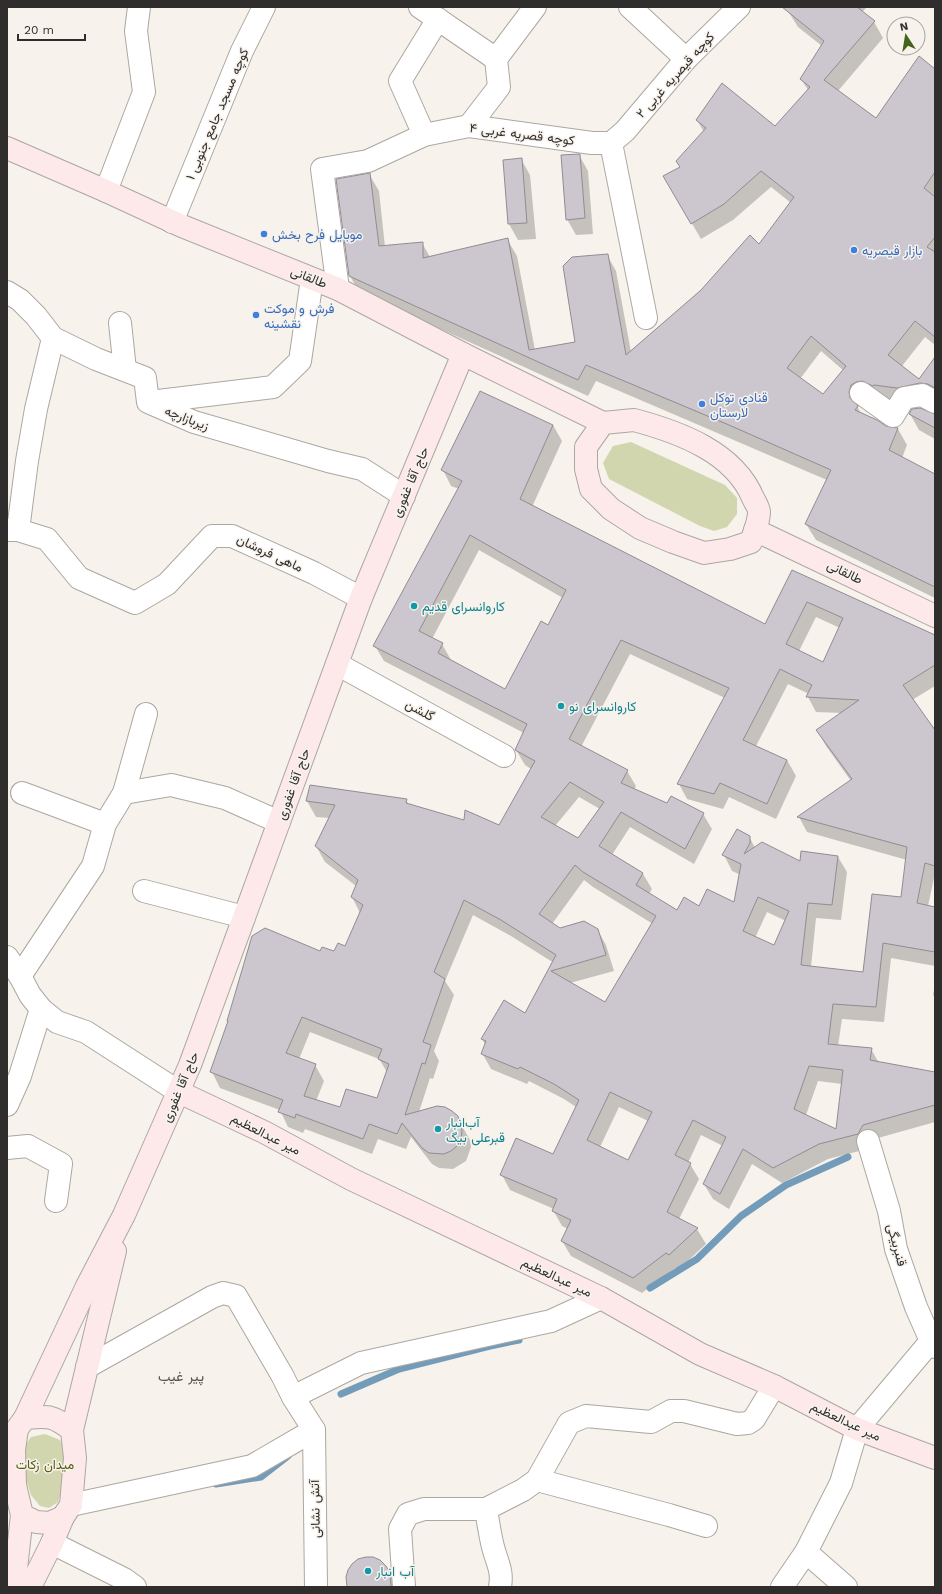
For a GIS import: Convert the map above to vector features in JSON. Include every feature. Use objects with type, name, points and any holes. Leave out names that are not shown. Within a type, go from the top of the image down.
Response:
[{"type":"main road","name":"طالقانی","points":[[7,148],[106,191],[172,222],[338,289],[463,354],[603,423]]},
{"type":"main road","name":"حاج آقا غفوری","points":[[17,1531],[15,1485],[10,1461],[17,1425],[124,1214],[179,1092],[361,598],[463,354]]},
{"type":"main road","points":[[634,420],[658,426],[686,438],[710,451],[730,466],[748,485],[759,512],[751,542],[730,549],[704,553],[640,528],[611,509],[591,489],[586,469],[586,447],[603,423],[634,420]]},
{"type":"main road","name":"طالقانی","points":[[755,530],[935,616]]},
{"type":"main road","name":"میر عبدالعظیم","points":[[179,1092],[264,1132],[351,1179],[601,1298],[700,1354],[774,1386],[857,1429],[935,1458]]},
{"type":"main road","name":"حاج آقا غفوری","points":[[30,1587],[67,1511],[75,1458],[72,1430],[124,1214]]},
{"type":"main road","points":[[17,1425],[43,1416],[57,1418],[72,1430]]},
{"type":"main road","points":[[14,1587],[17,1531],[50,1523],[67,1511]]},
{"type":"street","points":[[106,191],[144,92],[136,31],[139,7]]},
{"type":"street","name":"کوچه مسجد جامع جنوبی ۱","points":[[172,222],[242,51],[264,7]]},
{"type":"street","points":[[420,7],[496,59]]},
{"type":"street","points":[[469,126],[499,87],[496,59],[535,7]]},
{"type":"street","points":[[630,7],[686,59]]},
{"type":"street","name":"کوچه قیصریه غربی ۲","points":[[611,143],[625,131],[686,59],[739,7]]},
{"type":"street","points":[[424,135],[400,81],[438,19]]},
{"type":"street","name":"کوچه قصریه غربی ۴","points":[[338,289],[322,168],[368,161],[424,135],[469,126],[592,143],[611,143]]},
{"type":"street","points":[[611,143],[646,318]]},
{"type":"street","points":[[148,402],[273,387],[300,361],[312,279]]},
{"type":"street","name":"زیربازارچه","points":[[7,292],[20,300],[36,316],[53,338],[96,359],[145,378],[148,402],[194,422],[328,461],[362,469],[404,496]]},
{"type":"street","points":[[120,323],[125,370]]},
{"type":"street","points":[[13,530],[36,409],[53,338]]},
{"type":"street","points":[[861,393],[893,416],[904,398],[922,395],[935,402]]},
{"type":"street","name":"ماهی فروشان","points":[[13,530],[47,539],[79,578],[135,603],[168,584],[212,536],[232,536],[314,573],[361,598]]},
{"type":"street","name":"گلشن","points":[[337,664],[504,756]]},
{"type":"street","points":[[20,976],[93,866],[105,824],[124,793],[146,714]]},
{"type":"street","points":[[124,793],[171,785],[224,798],[279,822]]},
{"type":"street","points":[[22,793],[105,824]]},
{"type":"street","points":[[144,891],[244,916]]},
{"type":"street","points":[[7,957],[20,976],[30,995],[41,1009],[58,1022],[86,1032],[179,1092]]},
{"type":"street","points":[[7,1105],[20,1076],[41,1009]]},
{"type":"street","name":"قنبربیگی","points":[[868,1141],[889,1211],[896,1249],[916,1307],[933,1344]]},
{"type":"street","points":[[7,1148],[28,1146],[61,1164],[56,1201]]},
{"type":"street","points":[[67,1511],[252,1466],[314,1430],[293,1397],[282,1375],[236,1296],[223,1293],[212,1297],[87,1367]]},
{"type":"street","points":[[293,1397],[361,1363],[551,1321],[601,1298]]},
{"type":"street","points":[[782,1587],[806,1552],[841,1483],[857,1429],[933,1344]]},
{"type":"street","points":[[404,1587],[400,1529],[408,1514],[424,1508],[486,1509],[523,1490],[537,1480],[569,1422],[586,1416],[651,1422],[671,1411],[684,1411],[737,1424],[748,1423],[754,1419],[774,1386]]},
{"type":"street","name":"آتش نشانی","points":[[314,1430],[316,1587]]},
{"type":"street","points":[[537,1480],[706,1526]]},
{"type":"street","points":[[486,1509],[493,1548],[502,1577],[500,1587]]},
{"type":"street","points":[[52,1543],[124,1579],[135,1587]]},
{"type":"street","points":[[806,1552],[846,1587]]},
{"type":"green space","points":[[631,442],[725,485],[737,498],[737,514],[727,527],[714,531],[700,526],[609,479],[603,463],[613,446]]},
{"type":"green space","name":"میدان زکات","points":[[45,1434],[60,1440],[67,1456],[67,1475],[58,1502],[49,1508],[40,1506],[31,1495],[24,1473],[22,1450],[31,1437]]},
{"type":"building","points":[[782,7],[857,7],[875,21],[824,80],[876,118],[919,56],[935,69],[935,172],[924,188],[935,197],[935,237],[927,247],[935,252],[935,337],[915,321],[888,355],[919,379],[935,357],[935,388],[928,384],[920,383],[897,388],[873,386],[862,381],[851,385],[849,392],[850,398],[858,406],[855,410],[877,420],[886,426],[898,428],[889,450],[935,474],[935,587],[805,524],[831,470],[586,365],[578,380],[349,276],[336,179],[370,173],[379,246],[423,242],[423,258],[508,238],[529,350],[575,342],[563,266],[572,257],[608,254],[626,355],[701,290],[750,235],[759,244],[794,197],[761,171],[724,204],[691,224],[663,176],[680,167],[676,161],[706,128],[696,120],[722,83],[775,126],[810,87],[800,79],[824,41]],"holes":[[[811,336],[846,366],[823,394],[787,368]]]},
{"type":"building","points":[[580,154],[585,218],[566,220],[561,155]]},
{"type":"building","points":[[522,158],[527,223],[508,224],[503,160]]},
{"type":"building","points":[[480,391],[553,425],[520,499],[765,624],[792,570],[935,635],[935,665],[903,685],[935,730],[935,866],[925,863],[917,903],[935,907],[935,952],[883,943],[876,1007],[833,1004],[828,1044],[872,1048],[870,1060],[935,1072],[935,1105],[863,1125],[858,1134],[819,1144],[773,1168],[743,1149],[720,1194],[703,1184],[726,1137],[693,1120],[675,1155],[691,1163],[667,1212],[698,1228],[669,1255],[666,1253],[633,1278],[561,1241],[571,1220],[552,1211],[557,1199],[500,1175],[516,1138],[553,1154],[579,1100],[554,1084],[520,1067],[518,1069],[481,1054],[486,1041],[481,1039],[504,1000],[525,1013],[556,955],[501,920],[464,900],[434,972],[445,979],[423,1042],[431,1045],[425,1064],[422,1063],[405,1115],[437,1106],[445,1107],[452,1111],[458,1116],[462,1131],[461,1139],[457,1146],[451,1151],[444,1154],[429,1153],[422,1148],[402,1123],[397,1134],[369,1124],[363,1139],[296,1114],[295,1118],[278,1112],[283,1100],[210,1072],[228,1021],[252,936],[265,928],[320,951],[322,947],[334,951],[338,943],[345,946],[363,905],[351,897],[358,880],[315,846],[335,805],[306,801],[310,785],[407,799],[406,803],[464,820],[465,810],[499,825],[535,761],[515,750],[527,724],[373,646],[462,481],[441,470]],"holes":[[[470,535],[566,590],[548,625],[541,621],[505,689],[438,653],[443,643],[419,631]],[[807,602],[843,618],[823,662],[786,644]],[[621,640],[729,688],[677,784],[714,794],[720,783],[767,804],[787,760],[743,740],[780,669],[812,685],[806,697],[859,700],[816,730],[852,779],[797,817],[907,847],[901,897],[872,894],[863,972],[801,965],[808,903],[832,905],[838,856],[801,851],[800,861],[762,842],[744,854],[750,843],[750,836],[737,829],[722,855],[741,864],[734,902],[707,889],[699,906],[684,897],[677,910],[636,885],[643,873],[599,846],[621,812],[685,849],[704,813],[671,796],[667,803],[621,783],[628,770],[569,739]],[[570,782],[604,802],[578,838],[541,817]],[[575,865],[583,872],[656,916],[605,1002],[551,971],[606,955],[598,929],[584,921],[560,928],[539,914]],[[758,897],[789,911],[774,945],[743,931]],[[302,1017],[382,1049],[378,1059],[389,1064],[377,1098],[346,1089],[340,1107],[304,1096],[316,1064],[286,1053]],[[809,1066],[843,1070],[836,1129],[794,1109]],[[610,1092],[652,1112],[628,1160],[587,1140]]]},
{"type":"building","points":[[920,408],[935,414],[935,428],[909,414],[912,409]]},
{"type":"building","name":"آب انبار","points":[[373,1557],[380,1560],[386,1566],[390,1573],[391,1587],[347,1587],[346,1577],[348,1570],[358,1559]]},
{"type":"waterway","points":[[650,1288],[697,1259],[741,1216],[786,1185],[848,1157]]},
{"type":"waterway","points":[[341,1394],[399,1369],[519,1340]]},
{"type":"waterway","points":[[216,1484],[261,1477],[288,1456]]},
{"type":"place","name":"موبایل فرح بخش","points":[[264,234]]},
{"type":"place","name":"بازار قیصریه","points":[[854,250]]},
{"type":"place","name":"فرش و موکت نقشینه","points":[[256,315]]},
{"type":"place","name":"قنادی توکل لارستان","points":[[702,404]]},
{"type":"place","name":"کاروانسرای قدیم","points":[[414,606]]},
{"type":"place","name":"کاروانسرای نو","points":[[561,706]]},
{"type":"place","name":"آب‌انبار قبرعلی بیگ","points":[[438,1129]]},
{"type":"place","name":"آب انبار","points":[[368,1571]]},
{"type":"district","name":"پیر غیب","points":[[181,1376]]}]
